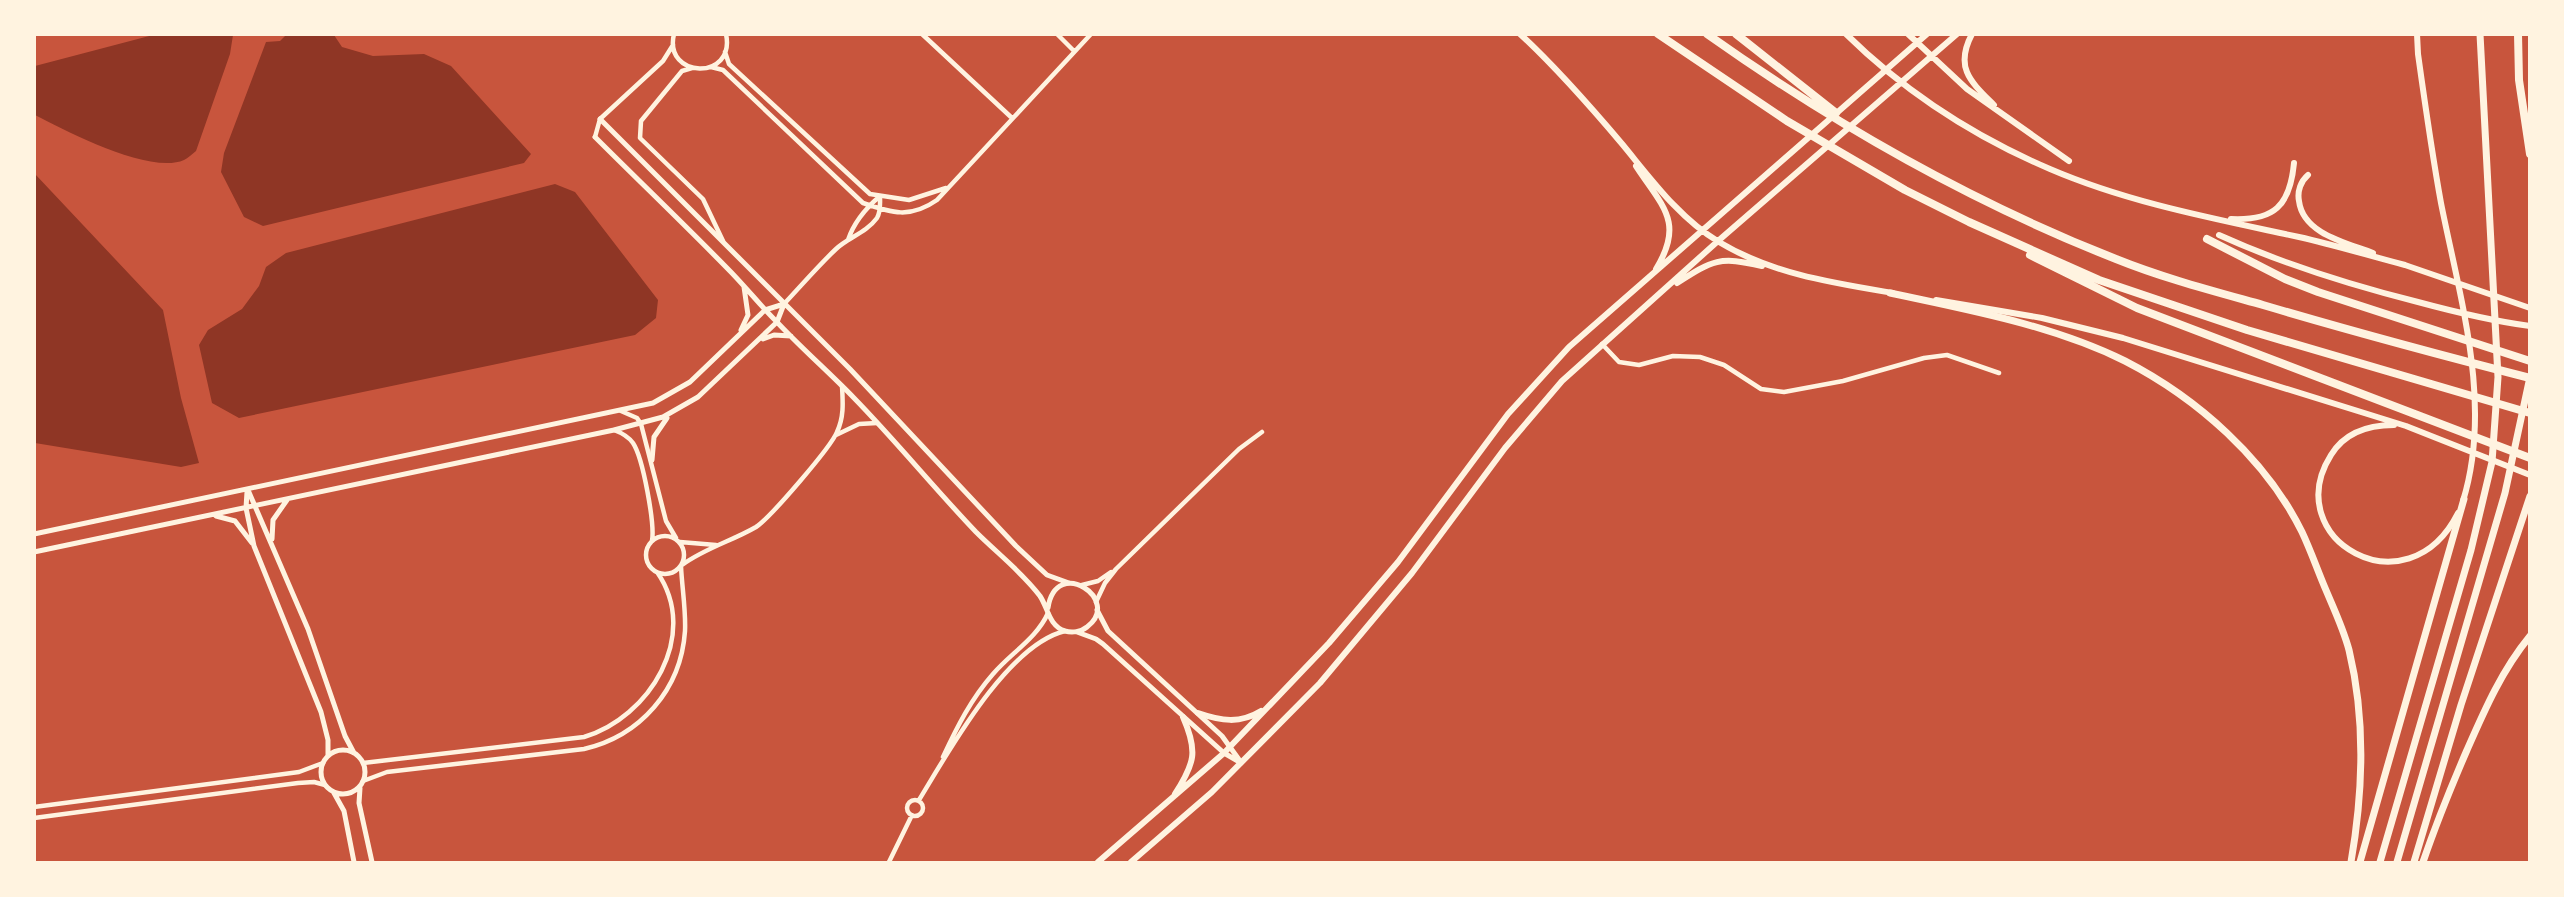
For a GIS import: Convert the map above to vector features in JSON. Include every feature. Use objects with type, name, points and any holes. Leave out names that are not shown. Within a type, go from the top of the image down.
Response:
[{"type":"highway","points":[[1658,34],[1787,121],[1858,164],[2137,308],[2529,458]]},
{"type":"highway","points":[[1707,34],[1816,101],[1874,141],[1967,192],[2069,240],[2133,266],[2373,338],[2529,378],[2505,493],[2397,862]]},
{"type":"highway","points":[[1736,34],[1816,101]]},
{"type":"highway","points":[[2380,862],[2486,492],[2495,432],[2498,377],[2480,34]]},
{"type":"highway","points":[[2518,34],[2520,90],[2529,154]]},
{"type":"highway","points":[[1922,199],[2099,280],[2136,294],[2258,334],[2529,413]]},
{"type":"highway","points":[[2207,239],[2285,279],[2318,292],[2529,362]]},
{"type":"highway","points":[[1890,292],[2032,326],[2122,360],[2195,406],[2256,464],[2302,532],[2350,653],[2358,712],[2361,779],[2360,812],[2351,862]]},
{"type":"highway","points":[[2414,862],[2477,653],[2529,496]]},
{"type":"highway","points":[[2360,862],[2463,499]]},
{"type":"highway","points":[[2423,862],[2449,791],[2492,695],[2518,650],[2529,636]]},
{"type":"main road","points":[[1520,34],[1566,80],[1661,190],[1703,230],[1718,241],[1780,270]]},
{"type":"main road","points":[[1846,34],[1914,92],[1981,134],[2049,169],[2110,191],[2301,237],[2405,265]]},
{"type":"main road","points":[[1908,34],[1916,44],[1967,89],[2069,161]]},
{"type":"main road","points":[[1098,862],[1169,803],[1224,753],[1272,704],[1376,589],[1501,423],[1536,380],[1569,346],[1927,34]]},
{"type":"main road","points":[[1131,862],[1196,806],[1241,763],[1335,666],[1412,573],[1526,422],[1562,381],[1718,241],[1957,34]]},
{"type":"main road","points":[[1972,34],[1965,52],[1966,71],[1977,87],[2012,122]]},
{"type":"main road","points":[[2406,426],[2386,425],[2361,429],[2350,435],[2333,451],[2322,472],[2319,497],[2322,517],[2335,539],[2346,548],[2367,559],[2381,563],[2410,560],[2430,549],[2447,532],[2467,486],[2474,432],[2473,371],[2440,198],[2417,34]]},
{"type":"main road","points":[[1623,145],[1666,211],[1671,227],[1667,251],[1652,276]]},
{"type":"main road","points":[[2194,213],[2248,220],[2264,217],[2283,202],[2291,183],[2294,164]]},
{"type":"main road","points":[[2308,175],[2302,181],[2298,195],[2300,210],[2309,223],[2332,237],[2529,308]]},
{"type":"main road","points":[[2219,235],[2273,258],[2349,284],[2458,313],[2529,326]]},
{"type":"main road","points":[[1663,291],[1706,264],[1720,260],[1736,260],[1826,282],[1993,309],[2082,327],[2406,426],[2529,475]]},
{"type":"main road","points":[[1198,713],[1218,720],[1235,721],[1257,714],[1272,704]]},
{"type":"main road","points":[[1169,803],[1186,777],[1194,755],[1183,717]]},
{"type":"street","points":[[674,34],[673,45],[677,57],[692,68]]},
{"type":"street","points":[[726,34],[725,52],[729,64],[870,194],[909,200],[948,188]]},
{"type":"street","points":[[922,34],[1012,118]]},
{"type":"street","points":[[1057,34],[1074,51]]},
{"type":"street","points":[[723,241],[703,199],[640,138],[641,121],[682,71],[711,67],[723,70],[863,203],[881,209],[909,213],[927,206],[948,188],[1090,34]]},
{"type":"street","points":[[673,45],[663,61],[600,119],[595,137],[842,386],[946,501],[1027,581],[1048,610],[1054,624],[1065,631]]},
{"type":"street","points":[[711,67],[725,52]]},
{"type":"street","points":[[600,119],[850,369],[1016,546],[1047,575],[1082,585],[1098,580],[1116,569]]},
{"type":"street","points":[[848,240],[852,228],[869,205],[880,196]]},
{"type":"street","points":[[652,460],[657,430],[672,414],[706,390],[777,322],[784,304],[848,240],[858,236],[876,219],[881,209],[880,196]]},
{"type":"street","points":[[738,336],[748,315],[743,286]]},
{"type":"street","points":[[34,534],[653,403],[678,390],[696,376],[765,310],[784,304]]},
{"type":"street","points":[[753,345],[774,335],[792,336]]},
{"type":"street","points":[[1602,344],[1619,362],[1639,365],[1673,356],[1700,357],[1724,365],[1761,389],[1784,392],[1843,381],[1924,358],[1947,355],[1999,374]]},
{"type":"street","points":[[657,572],[673,573],[681,566],[764,522],[836,435],[842,417],[842,386]]},
{"type":"street","points":[[334,793],[351,793],[361,784],[387,772],[584,750],[605,744],[628,731],[643,720],[659,702],[673,678],[681,657],[685,619],[681,566],[685,553],[666,521],[641,424],[636,418],[621,411]]},
{"type":"street","points":[[34,552],[614,430],[672,414]]},
{"type":"street","points":[[836,435],[859,424],[877,423]]},
{"type":"street","points":[[363,763],[584,737],[598,733],[617,722],[633,710],[650,691],[668,657],[672,631],[671,612],[664,586],[657,572],[650,567],[646,556],[646,550],[652,541],[653,525],[638,453],[628,438],[614,430]]},
{"type":"street","points":[[1076,632],[1088,627],[1105,583],[1116,569],[1239,449],[1262,432]]},
{"type":"street","points":[[248,490],[308,629],[345,736],[354,753],[363,763],[365,773],[359,803],[372,862]]},
{"type":"street","points":[[248,490],[246,508],[254,546],[321,712],[328,740],[328,755]]},
{"type":"street","points":[[274,550],[273,520],[287,499]]},
{"type":"street","points":[[208,516],[221,516],[235,521],[254,546]]},
{"type":"street","points":[[652,541],[665,535],[678,540],[719,545]]},
{"type":"street","points":[[937,771],[956,729],[978,693],[1010,656],[1036,633],[1048,610],[1049,600],[1057,588],[1070,583]]},
{"type":"street","points":[[1082,585],[1090,591],[1108,631],[1231,745],[1241,763]]},
{"type":"street","points":[[919,800],[990,693],[1016,662],[1045,638],[1065,631],[1088,635],[1103,644],[1224,753],[1241,763]]},
{"type":"street","points":[[34,807],[299,772],[322,763],[328,755],[338,750],[354,753]]},
{"type":"street","points":[[322,763],[321,777],[325,785],[334,793],[344,811],[354,862]]},
{"type":"street","points":[[34,818],[298,783],[325,785]]},
{"type":"street","points":[[914,800],[919,800],[924,807],[923,812],[918,816],[912,815],[907,810],[908,805],[914,800]]},
{"type":"street","points":[[889,862],[912,815]]},
{"type":"shaded area","points":[[153,35],[233,35],[230,54],[196,151],[187,158],[169,163],[130,157],[87,140],[35,115],[35,66]]},
{"type":"shaded area","points":[[286,35],[334,35],[342,47],[373,56],[424,54],[451,66],[531,154],[524,163],[263,226],[244,217],[221,172],[224,153],[266,42],[280,41]]},
{"type":"shaded area","points":[[35,174],[163,310],[181,398],[199,463],[181,467],[35,443]]},
{"type":"shaded area","points":[[555,184],[575,192],[658,300],[656,318],[635,335],[239,418],[212,403],[199,345],[208,330],[242,309],[259,286],[266,267],[286,253]]}]
